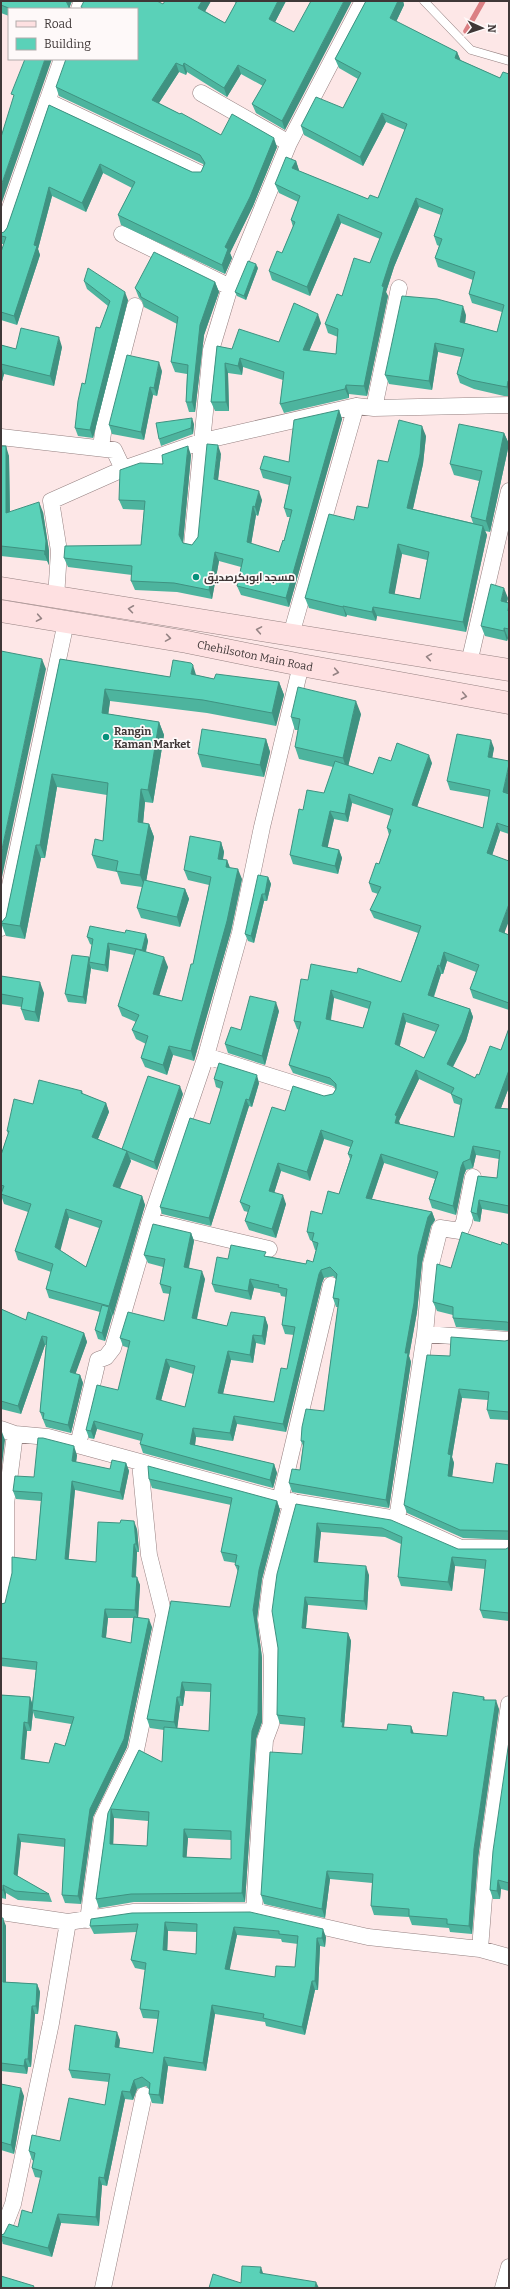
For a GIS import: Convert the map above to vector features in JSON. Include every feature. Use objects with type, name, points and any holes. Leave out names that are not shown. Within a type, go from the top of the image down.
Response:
[{"type":"main road","points":[[1,588],[509,670]]},
{"type":"main road","name":"Chehilsoton Main Road","points":[[1,611],[187,642],[301,665],[509,703]]},
{"type":"street","points":[[192,545],[211,350],[230,288],[289,143],[363,1]]},
{"type":"street","points":[[1,234],[62,60]]},
{"type":"street","points":[[201,93],[289,143]]},
{"type":"street","points":[[47,101],[199,173]]},
{"type":"street","points":[[122,234],[230,288]]},
{"type":"street","points":[[374,408],[399,288]]},
{"type":"street","points":[[101,447],[104,426],[135,306]]},
{"type":"street","points":[[56,598],[59,551],[51,500],[123,469],[203,441],[356,406],[374,408],[509,404]]},
{"type":"street","points":[[290,635],[356,406]]},
{"type":"street","points":[[1,437],[101,447],[114,450],[123,469]]},
{"type":"street","points":[[468,663],[509,491]]},
{"type":"street","points":[[1,928],[66,622]]},
{"type":"street","points":[[78,1445],[98,1360],[106,1357],[113,1348],[150,1221],[206,1056],[240,933],[262,827],[301,665]]},
{"type":"street","points":[[206,1056],[330,1096]]},
{"type":"street","points":[[397,1519],[425,1334],[431,1264],[440,1228],[460,1231],[464,1222],[473,1177]]},
{"type":"street","points":[[150,1221],[269,1249]]},
{"type":"street","points":[[254,1911],[265,1740],[271,1724],[272,1657],[266,1620],[271,1580],[286,1500],[330,1285]]},
{"type":"street","points":[[425,1334],[509,1340]]},
{"type":"street","points":[[1,1605],[6,1579],[8,1431],[48,1437],[140,1463],[286,1500],[397,1519],[460,1548],[509,1548]]},
{"type":"street","points":[[88,1920],[102,1819],[136,1750],[164,1615],[149,1555],[140,1463]]},
{"type":"street","points":[[480,1949],[487,1859],[509,1704]]},
{"type":"street","points":[[1,1912],[68,1922],[134,1912],[254,1911],[368,1937],[480,1949],[509,1958]]},
{"type":"street","points":[[1,2235],[13,2204],[51,2023],[68,1922]]},
{"type":"street","points":[[102,2288],[144,2095]]},
{"type":"street","points":[[503,2288],[509,2267]]},
{"type":"lane","points":[[424,1],[471,50],[509,62]]},
{"type":"building","points":[[1,1],[66,1],[69,7],[8,8],[1,5]]},
{"type":"building","points":[[84,1],[157,1],[163,4],[165,1],[202,1],[198,8],[225,23],[237,1],[278,1],[269,19],[294,32],[311,1],[344,1],[282,121],[252,104],[266,80],[238,65],[224,88],[184,63],[183,66],[176,63],[152,100],[180,114],[181,113],[221,135],[232,114],[274,138],[250,197],[225,247],[228,249],[222,265],[118,215],[135,182],[100,164],[82,203],[49,187],[34,245],[37,246],[14,316],[1,312],[1,252],[6,237],[1,236],[1,233],[7,228],[49,105],[192,172],[201,172],[205,163],[200,155],[56,87],[66,60],[138,60],[138,8],[81,7]]},
{"type":"building","points":[[366,1],[398,1],[390,18],[457,52],[455,58],[500,78],[503,72],[509,74],[509,382],[508,381],[507,387],[471,380],[457,374],[464,349],[435,343],[429,381],[385,375],[402,296],[437,299],[463,306],[460,322],[497,332],[504,305],[469,294],[475,272],[435,258],[442,239],[434,236],[443,209],[416,198],[391,258],[382,286],[384,287],[364,386],[346,385],[345,389],[280,404],[284,372],[240,358],[238,366],[225,363],[226,402],[211,402],[217,346],[232,349],[239,329],[279,342],[294,303],[318,314],[303,350],[336,354],[338,329],[325,324],[337,294],[342,296],[354,258],[370,263],[382,233],[338,214],[307,287],[269,271],[277,251],[282,253],[295,222],[291,220],[300,196],[275,184],[286,157],[296,161],[292,168],[368,199],[370,195],[378,198],[407,124],[382,113],[360,157],[301,126],[316,97],[343,108],[361,73],[335,59]]},
{"type":"building","points":[[25,60],[45,60],[1,186],[1,137],[14,95],[11,94]]},
{"type":"building","points":[[154,252],[215,282],[200,325],[192,402],[186,402],[188,365],[171,362],[178,317],[141,297],[140,293],[135,288]]},
{"type":"building","points":[[248,261],[256,264],[244,296],[235,292]]},
{"type":"building","points":[[88,268],[125,292],[90,430],[75,428],[78,401],[82,383],[85,384],[96,327],[100,328],[110,301],[84,281]]},
{"type":"building","points":[[21,328],[59,337],[50,376],[1,364],[1,345],[16,349]]},
{"type":"building","points":[[127,355],[159,362],[154,388],[150,387],[141,432],[109,425]]},
{"type":"building","points":[[339,410],[286,598],[237,586],[243,559],[215,552],[209,590],[174,583],[131,581],[132,566],[64,558],[65,546],[141,545],[145,501],[119,500],[120,470],[140,463],[163,464],[162,455],[188,446],[179,535],[183,543],[192,545],[198,537],[207,444],[218,445],[214,479],[259,491],[255,507],[253,506],[247,542],[279,552],[283,540],[284,541],[292,510],[284,508],[291,477],[260,469],[264,456],[289,462],[294,420]]},
{"type":"building","points":[[192,418],[191,428],[159,439],[156,423]]},
{"type":"building","points":[[399,420],[422,426],[420,454],[407,508],[483,526],[463,622],[373,607],[372,612],[305,598],[329,514],[354,520],[357,506],[368,508],[378,460],[388,462]],"holes":[[[398,544],[429,552],[420,599],[389,593]]]},
{"type":"building","points":[[459,424],[504,433],[486,521],[471,517],[482,471],[450,464]]},
{"type":"building","points":[[1,446],[6,446],[6,513],[39,502],[46,541],[45,555],[45,551],[1,546]]},
{"type":"building","points":[[491,584],[504,588],[501,601],[509,603],[509,629],[504,628],[504,631],[481,626]]},
{"type":"building","points":[[1,651],[42,659],[1,854]]},
{"type":"building","points":[[60,659],[170,677],[173,660],[191,663],[193,665],[191,674],[214,679],[216,674],[279,682],[272,713],[203,700],[105,689],[102,713],[159,722],[148,790],[141,789],[138,822],[149,824],[140,875],[116,871],[118,861],[92,855],[95,839],[103,841],[108,783],[52,774],[40,845],[36,845],[20,926],[1,923],[6,917]]},
{"type":"building","points":[[298,687],[356,701],[343,758],[295,747],[300,719],[291,717]]},
{"type":"building","points":[[202,729],[266,739],[260,765],[198,754]]},
{"type":"building","points":[[457,734],[491,740],[488,757],[509,761],[503,792],[509,794],[509,827],[497,823],[487,853],[509,861],[509,904],[499,931],[509,935],[509,1003],[470,989],[479,965],[444,952],[428,995],[470,1009],[462,1033],[447,1064],[475,1078],[477,1074],[479,1075],[490,1046],[501,1050],[509,1028],[509,1070],[495,1108],[509,1109],[509,1206],[479,1200],[477,1214],[471,1212],[478,1176],[497,1178],[500,1151],[473,1146],[470,1159],[463,1162],[461,1167],[453,1206],[429,1199],[438,1172],[381,1154],[366,1198],[432,1212],[428,1217],[418,1255],[414,1303],[405,1353],[408,1353],[386,1500],[289,1483],[292,1469],[300,1470],[304,1441],[301,1441],[302,1427],[306,1409],[324,1411],[339,1299],[333,1298],[337,1274],[330,1267],[321,1270],[319,1274],[283,1424],[234,1416],[230,1433],[193,1428],[190,1444],[274,1464],[270,1480],[140,1444],[143,1434],[94,1421],[91,1431],[86,1430],[97,1385],[118,1390],[130,1341],[120,1338],[128,1312],[164,1321],[171,1287],[160,1284],[165,1259],[144,1255],[153,1224],[191,1233],[184,1267],[202,1271],[192,1318],[227,1326],[231,1312],[265,1317],[262,1336],[253,1335],[250,1355],[228,1351],[218,1393],[274,1402],[281,1368],[287,1369],[295,1327],[282,1325],[287,1289],[278,1287],[279,1285],[250,1279],[248,1291],[212,1284],[217,1257],[228,1259],[231,1245],[266,1252],[264,1256],[306,1264],[307,1260],[313,1262],[318,1243],[312,1241],[314,1233],[307,1232],[311,1211],[322,1214],[328,1191],[339,1194],[352,1155],[348,1154],[353,1141],[321,1130],[307,1172],[278,1163],[269,1191],[283,1195],[272,1229],[245,1221],[250,1206],[240,1202],[272,1107],[285,1111],[293,1086],[324,1096],[333,1094],[336,1089],[336,1084],[330,1078],[289,1065],[301,1022],[294,1021],[301,979],[308,980],[311,964],[357,973],[358,968],[401,982],[421,926],[370,910],[381,887],[369,883],[376,863],[379,864],[391,830],[387,828],[393,809],[349,794],[345,814],[330,811],[322,846],[339,850],[335,866],[290,855],[299,809],[303,810],[307,790],[324,793],[335,761],[373,774],[379,757],[391,761],[397,743],[429,755],[412,805],[483,828],[490,790],[447,781]],"holes":[[[331,990],[371,1002],[363,1028],[326,1019]],[[403,1013],[439,1025],[424,1058],[395,1044]],[[416,1070],[454,1088],[451,1094],[462,1099],[454,1137],[395,1123],[397,1116],[395,1115]],[[166,1359],[195,1366],[185,1407],[156,1399]]]},
{"type":"building","points":[[190,836],[221,842],[218,859],[227,860],[226,867],[238,869],[227,921],[191,1051],[169,1046],[163,1065],[141,1058],[148,1036],[132,1030],[139,1015],[118,1006],[136,949],[164,957],[153,994],[182,1001],[191,964],[193,964],[211,877],[184,870]]},
{"type":"building","points":[[258,875],[268,877],[265,894],[262,894],[251,936],[245,934]]},
{"type":"building","points":[[144,880],[185,889],[177,917],[137,908]]},
{"type":"building","points":[[90,926],[125,933],[126,930],[146,934],[142,950],[108,943],[105,965],[89,962],[93,939],[87,937]]},
{"type":"building","points":[[72,955],[89,957],[83,997],[65,994]]},
{"type":"building","points":[[1,976],[40,982],[35,1012],[21,1009],[23,998],[1,994]]},
{"type":"building","points":[[250,996],[276,1002],[262,1056],[225,1044],[231,1027],[241,1030]]},
{"type":"building","points":[[219,1063],[257,1075],[249,1100],[246,1099],[209,1218],[160,1207],[190,1118],[210,1124],[223,1082],[214,1079]]},
{"type":"building","points":[[148,1076],[180,1086],[154,1162],[122,1149]]},
{"type":"building","points":[[39,1080],[82,1091],[81,1093],[106,1103],[92,1137],[127,1151],[113,1186],[142,1196],[109,1306],[46,1289],[53,1264],[15,1251],[31,1204],[1,1194],[4,1186],[1,1185],[1,1155],[9,1131],[7,1131],[14,1099],[33,1104]],"holes":[[[66,1209],[102,1221],[86,1267],[55,1247]]]},
{"type":"building","points":[[462,1232],[501,1245],[502,1242],[509,1245],[509,1323],[453,1318],[453,1307],[433,1302],[437,1264],[451,1268]]},
{"type":"building","points":[[102,1305],[109,1307],[102,1333],[95,1330]]},
{"type":"building","points":[[1,1309],[26,1320],[28,1312],[84,1333],[70,1372],[80,1375],[68,1425],[43,1419],[44,1413],[40,1412],[47,1337],[42,1336],[18,1406],[1,1401]]},
{"type":"building","points":[[451,1337],[505,1341],[509,1340],[509,1412],[487,1410],[489,1392],[459,1389],[448,1454],[451,1455],[448,1476],[493,1483],[496,1463],[509,1465],[509,1531],[460,1530],[404,1505],[427,1355],[450,1356]]},
{"type":"building","points":[[38,1438],[74,1446],[72,1461],[110,1469],[112,1460],[126,1463],[120,1492],[72,1481],[65,1559],[96,1562],[98,1522],[120,1523],[121,1520],[134,1521],[136,1544],[134,1544],[132,1577],[137,1577],[135,1610],[105,1609],[102,1637],[131,1643],[134,1617],[149,1619],[124,1739],[90,1809],[78,1896],[62,1895],[65,1839],[18,1834],[14,1874],[49,1894],[15,1891],[3,1885],[3,1890],[1,1890],[1,1695],[30,1697],[28,1723],[24,1722],[21,1759],[49,1763],[55,1743],[65,1746],[74,1717],[32,1710],[37,1662],[1,1658],[1,1604],[5,1603],[12,1573],[12,1557],[36,1560],[42,1493],[13,1491],[15,1476],[34,1477]]},
{"type":"building","points":[[148,1466],[277,1501],[259,1570],[253,1610],[259,1649],[258,1713],[252,1731],[242,1893],[131,1894],[96,1899],[108,1813],[139,1750],[162,1762],[164,1727],[209,1731],[211,1684],[182,1682],[180,1697],[177,1697],[174,1722],[147,1719],[171,1601],[230,1607],[239,1566],[235,1565],[237,1555],[221,1552],[232,1498],[149,1479]],"holes":[[[111,1809],[149,1812],[147,1846],[110,1844]],[[184,1829],[231,1831],[231,1859],[183,1857]]]},
{"type":"building","points":[[296,1504],[391,1520],[458,1549],[506,1549],[509,1547],[509,1613],[480,1610],[486,1560],[452,1557],[448,1582],[398,1577],[402,1537],[382,1528],[317,1523],[314,1562],[366,1566],[364,1601],[305,1597],[302,1628],[348,1633],[341,1722],[343,1722],[342,1727],[387,1730],[388,1724],[411,1726],[411,1733],[447,1736],[453,1692],[484,1697],[483,1700],[496,1700],[474,1849],[469,1926],[447,1924],[447,1919],[409,1916],[409,1909],[371,1906],[373,1874],[327,1871],[322,1909],[261,1895],[270,1752],[302,1754],[305,1718],[277,1715],[278,1648],[272,1611],[277,1574]]},
{"type":"building","points":[[509,1741],[509,1883],[498,1880],[497,1891],[490,1890],[493,1851]]},
{"type":"building","points":[[250,1912],[323,1929],[322,1938],[317,1938],[315,1981],[312,1981],[302,2027],[263,2018],[264,2014],[212,2005],[203,2063],[164,2057],[159,2095],[149,2094],[150,2083],[142,2077],[134,2080],[130,2092],[122,2091],[104,2178],[99,2177],[96,2217],[58,2214],[48,2248],[1,2236],[4,2234],[9,2224],[18,2227],[22,2210],[32,2213],[42,2171],[32,2168],[35,2153],[29,2151],[32,2135],[60,2141],[69,2098],[105,2105],[110,2074],[69,2070],[75,2025],[117,2032],[115,2047],[153,2053],[159,2011],[140,2009],[146,1963],[131,1960],[138,1924],[90,1926],[91,1919],[132,1913]],"holes":[[[165,1922],[197,1924],[196,1954],[163,1950]],[[234,1927],[279,1931],[279,1934],[298,1936],[295,1967],[276,1966],[275,1977],[225,1969]]]},
{"type":"building","points":[[1,1918],[3,1918],[3,1982],[37,1984],[36,2006],[32,2006],[28,2059],[25,2059],[24,2066],[1,2063]]},
{"type":"building","points":[[1,2084],[21,2088],[11,2145],[1,2142]]},
{"type":"building","points":[[242,2266],[261,2267],[260,2273],[316,2282],[315,2288],[209,2288],[213,2274],[241,2283]]},
{"type":"building","points":[[1,2276],[34,2286],[33,2288],[1,2288]]},
{"type":"waterway","points":[[466,31],[483,1]]},
{"type":"place","name":"مسجد ابوبکرصدیق","points":[[196,577]]},
{"type":"place","name":"Rangin Kaman Market","points":[[106,737]]}]
